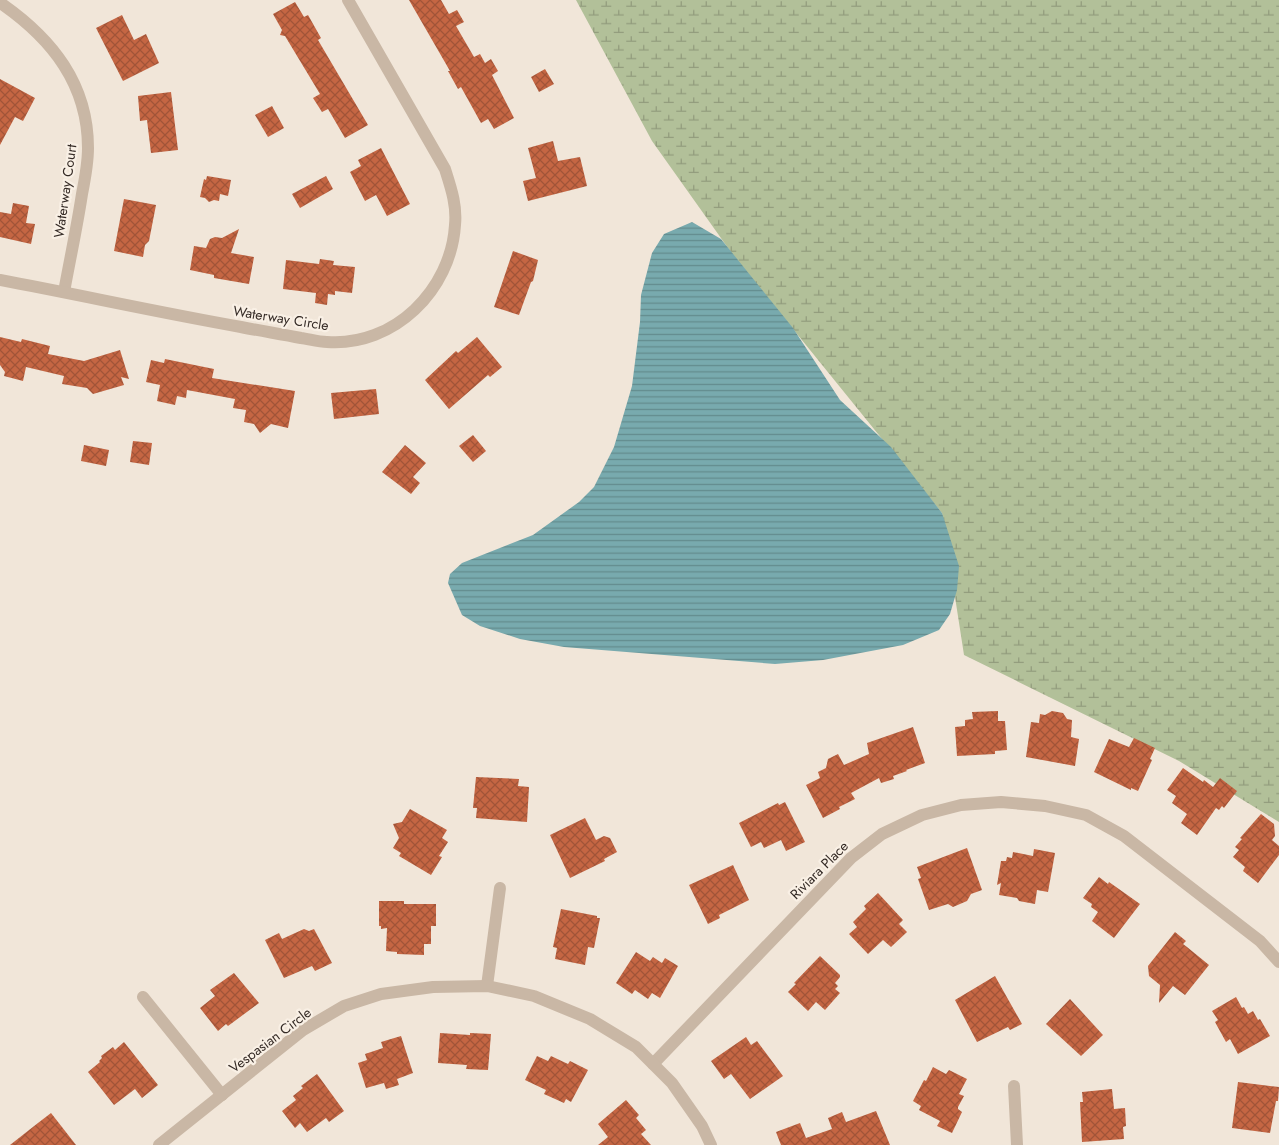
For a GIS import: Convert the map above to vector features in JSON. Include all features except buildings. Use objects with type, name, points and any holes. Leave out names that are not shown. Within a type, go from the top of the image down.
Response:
[{"type":"street","name":"Waterway Circle","points":[[0,280],[215,323],[327,342],[362,339],[379,333],[416,310],[440,279],[447,264],[456,224],[453,194],[441,162],[348,0]]},
{"type":"street","name":"Waterway Court","points":[[2,4],[38,33],[58,55],[74,80],[83,109],[88,149],[87,165],[64,292]]},
{"type":"street","name":"Riviara Place","points":[[653,1064],[851,858],[882,834],[922,814],[961,806],[1001,802],[1045,806],[1086,815],[1124,836],[1260,941],[1279,962]]},
{"type":"street","points":[[487,986],[500,888]]},
{"type":"street","name":"Vespasian Circle","points":[[159,1145],[303,1030],[344,1006],[381,994],[433,987],[487,986],[534,996],[590,1019],[636,1047],[677,1090],[702,1126],[711,1145]]},
{"type":"street","points":[[143,997],[222,1095]]},
{"type":"street","points":[[1014,1086],[1017,1145]]},
{"type":"green space","points":[[576,0],[1279,0],[1279,822],[1179,761],[964,655],[942,513],[733,255],[652,141]]},
{"type":"water","points":[[692,222],[721,239],[793,328],[840,400],[891,447],[942,513],[959,566],[957,590],[950,614],[939,630],[903,645],[823,660],[775,664],[564,647],[520,639],[480,626],[462,615],[448,583],[450,574],[462,563],[533,535],[579,502],[594,487],[614,447],[632,386],[640,322],[641,295],[652,253],[664,234]]}]
